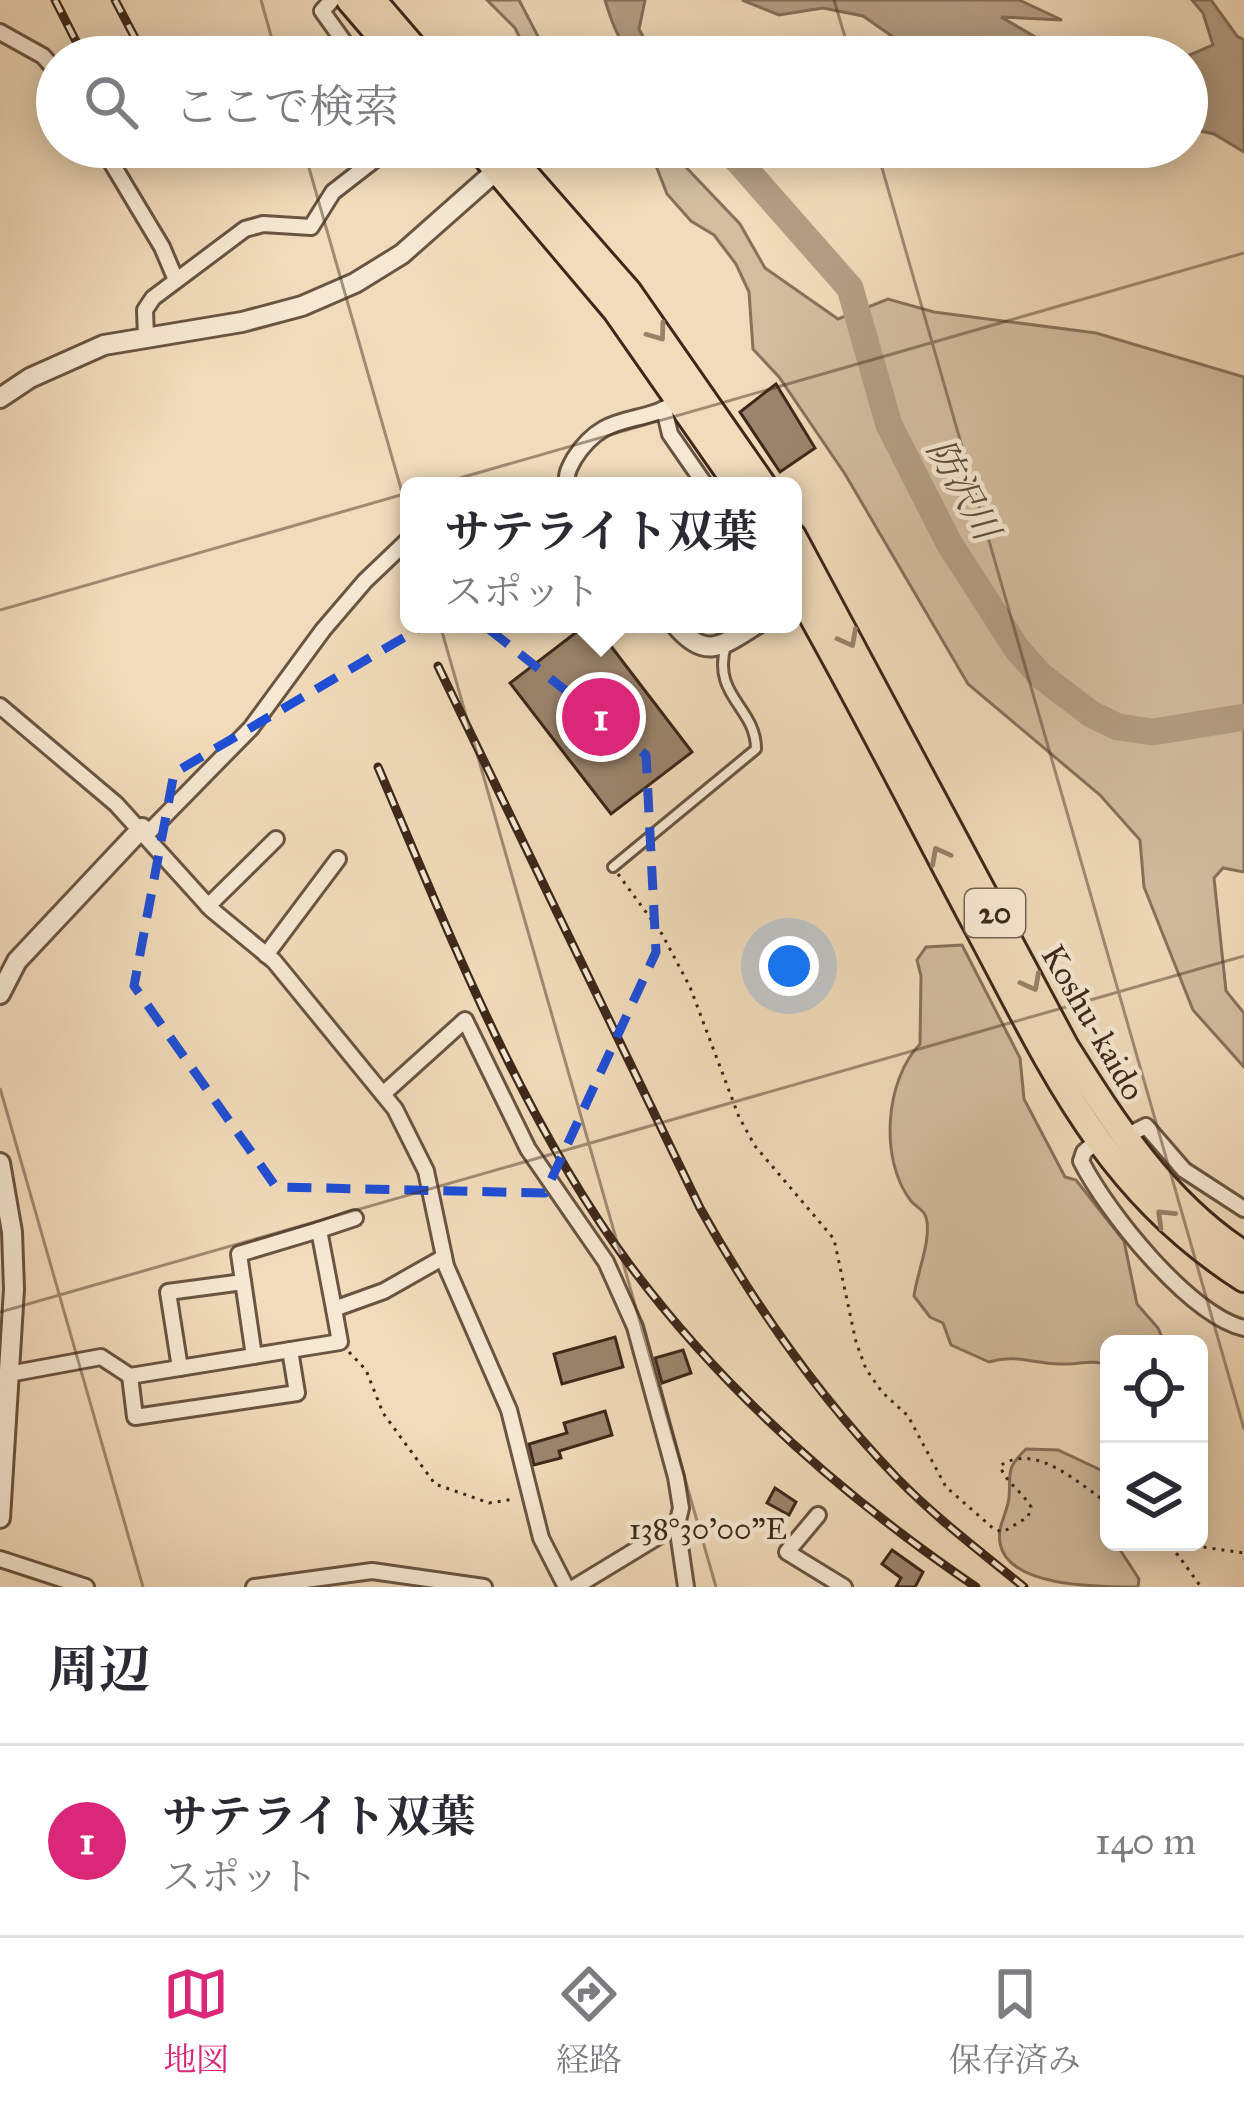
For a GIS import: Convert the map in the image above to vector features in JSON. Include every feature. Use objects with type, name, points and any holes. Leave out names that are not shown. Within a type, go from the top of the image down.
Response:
[{"type":"highway","points":[[349,0],[380,36]]},
{"type":"highway","points":[[374,0],[404,36]]},
{"type":"highway","points":[[510,168],[615,310],[672,405],[731,477]]},
{"type":"highway","points":[[512,168],[628,292],[758,477]]},
{"type":"highway","name":"Koshu-kaido","points":[[802,593],[1066,1047],[1124,1137],[1161,1183],[1244,1254]]},
{"type":"highway","name":"Koshu-kaido","points":[[802,593],[1096,1142],[1197,1248],[1244,1279]]},
{"type":"street","points":[[332,0],[322,11],[338,36]]},
{"type":"street","points":[[0,32],[36,52]]},
{"type":"street","points":[[115,168],[176,280]]},
{"type":"street","points":[[146,337],[145,310],[176,280],[245,230],[263,224],[311,227],[333,191],[363,168]]},
{"type":"street","points":[[0,398],[65,360],[104,345],[242,322],[302,306],[355,283],[402,254],[492,168]]},
{"type":"street","points":[[566,477],[585,442],[613,422],[672,405],[670,434],[700,477]]},
{"type":"street","points":[[0,994],[17,962],[251,728],[323,630],[400,547]]},
{"type":"street","points":[[683,633],[692,644],[706,648],[742,633]]},
{"type":"street","points":[[0,706],[144,831],[208,905],[266,955],[383,1094],[426,1171],[444,1257],[509,1411],[541,1538],[570,1587],[677,1525]]},
{"type":"street","points":[[208,905],[276,839]]},
{"type":"street","points":[[266,955],[338,859]]},
{"type":"street","points":[[383,1094],[464,1020],[528,1149],[606,1262],[622,1294],[676,1477],[686,1587]]},
{"type":"street","points":[[1124,1137],[1146,1126],[1184,1170],[1244,1209]]},
{"type":"street","points":[[1096,1142],[1082,1160],[1151,1258],[1202,1307],[1225,1323],[1244,1328]]},
{"type":"street","points":[[0,1163],[12,1232],[14,1289],[0,1517]]},
{"type":"street","points":[[254,1356],[239,1254],[356,1218]]},
{"type":"street","points":[[8,1374],[101,1357],[130,1376],[340,1342],[319,1230]]},
{"type":"street","points":[[334,1309],[384,1291],[444,1257]]},
{"type":"street","points":[[180,1368],[168,1292],[243,1282]]},
{"type":"street","points":[[130,1376],[135,1417],[298,1393],[290,1350]]},
{"type":"street","points":[[818,1515],[787,1552],[836,1585]]},
{"type":"street","points":[[0,1559],[86,1587]]},
{"type":"street","points":[[254,1587],[372,1571],[484,1587]]},
{"type":"lane","points":[[614,867],[756,749],[756,736],[723,683],[726,643]]},
{"type":"path","points":[[614,867],[662,934],[690,987],[739,1117],[755,1146],[834,1240],[866,1369],[908,1416],[946,1487],[1003,1532],[1028,1517],[1031,1507],[1004,1477],[1000,1466],[1012,1458],[1034,1458],[1100,1498]]},
{"type":"path","points":[[340,1342],[366,1370],[383,1413],[435,1484],[489,1503],[529,1497]]},
{"type":"path","points":[[1208,1548],[1244,1553]]},
{"type":"path","points":[[1174,1551],[1201,1587]]},
{"type":"highlighted area","points":[[459,605],[646,755],[656,952],[545,1193],[276,1187],[134,986],[174,773]]},
{"type":"shaded area","points":[[487,0],[519,0],[538,36],[519,36]]},
{"type":"shaded area","points":[[605,0],[645,0],[639,29],[643,36],[620,36]]},
{"type":"shaded area","points":[[742,0],[1019,0],[1062,20],[1001,17],[1034,36],[892,36],[863,16],[823,8],[779,15]]},
{"type":"shaded area","points":[[1192,0],[1211,0],[1244,40],[1244,152],[1208,133],[1208,47],[1213,45],[1203,13]]},
{"type":"shaded area","points":[[657,168],[687,168],[740,224],[765,268],[838,319],[888,299],[934,312],[1096,333],[1244,377],[1244,872],[1223,868],[1214,878],[1226,991],[1244,1013],[1244,1067],[1193,1010],[1144,887],[1140,840],[1100,795],[968,684],[845,474],[779,377],[753,349],[749,292],[736,264],[714,235],[691,221],[667,194]]},
{"type":"shaded area","points":[[962,945],[1020,1058],[1024,1099],[1065,1177],[1076,1180],[1124,1241],[1137,1304],[1161,1335],[1100,1335],[1100,1364],[989,1362],[951,1345],[943,1323],[930,1317],[914,1296],[927,1222],[901,1184],[890,1121],[899,1078],[920,1044],[917,960],[926,947]]},
{"type":"shaded area","points":[[1026,1449],[1058,1450],[1100,1470],[1100,1551],[1121,1551],[1139,1579],[1138,1587],[1056,1582],[1006,1558],[999,1537],[1015,1462]]},
{"type":"building","points":[[776,384],[815,448],[780,472],[740,412]]},
{"type":"building","points":[[575,633],[601,633],[692,752],[611,814],[510,683]]},
{"type":"building","points":[[615,1337],[623,1367],[562,1384],[554,1354]]},
{"type":"building","points":[[683,1350],[691,1373],[662,1383],[655,1358]]},
{"type":"building","points":[[605,1411],[612,1435],[559,1451],[561,1458],[534,1465],[529,1444],[567,1433],[564,1423]]},
{"type":"building","points":[[775,1488],[796,1502],[789,1515],[767,1503]]},
{"type":"building","points":[[892,1550],[923,1572],[915,1587],[896,1587],[901,1578],[882,1564]]},
{"type":"waterway","name":"防沢川","points":[[744,168],[850,288],[889,425],[949,543],[1017,649],[1040,675],[1091,714],[1118,727],[1153,732],[1244,717]]},
{"type":"railway","points":[[55,0],[73,36]]},
{"type":"railway","points":[[115,0],[134,36]]},
{"type":"railway","points":[[438,666],[700,1208],[743,1280],[814,1382],[868,1447],[927,1507],[1024,1587]]},
{"type":"railway","points":[[378,767],[520,1086],[629,1264],[705,1356],[789,1440],[880,1517],[976,1587]]},
{"type":"place","name":"サテライト双葉","points":[[601,717]]}]
